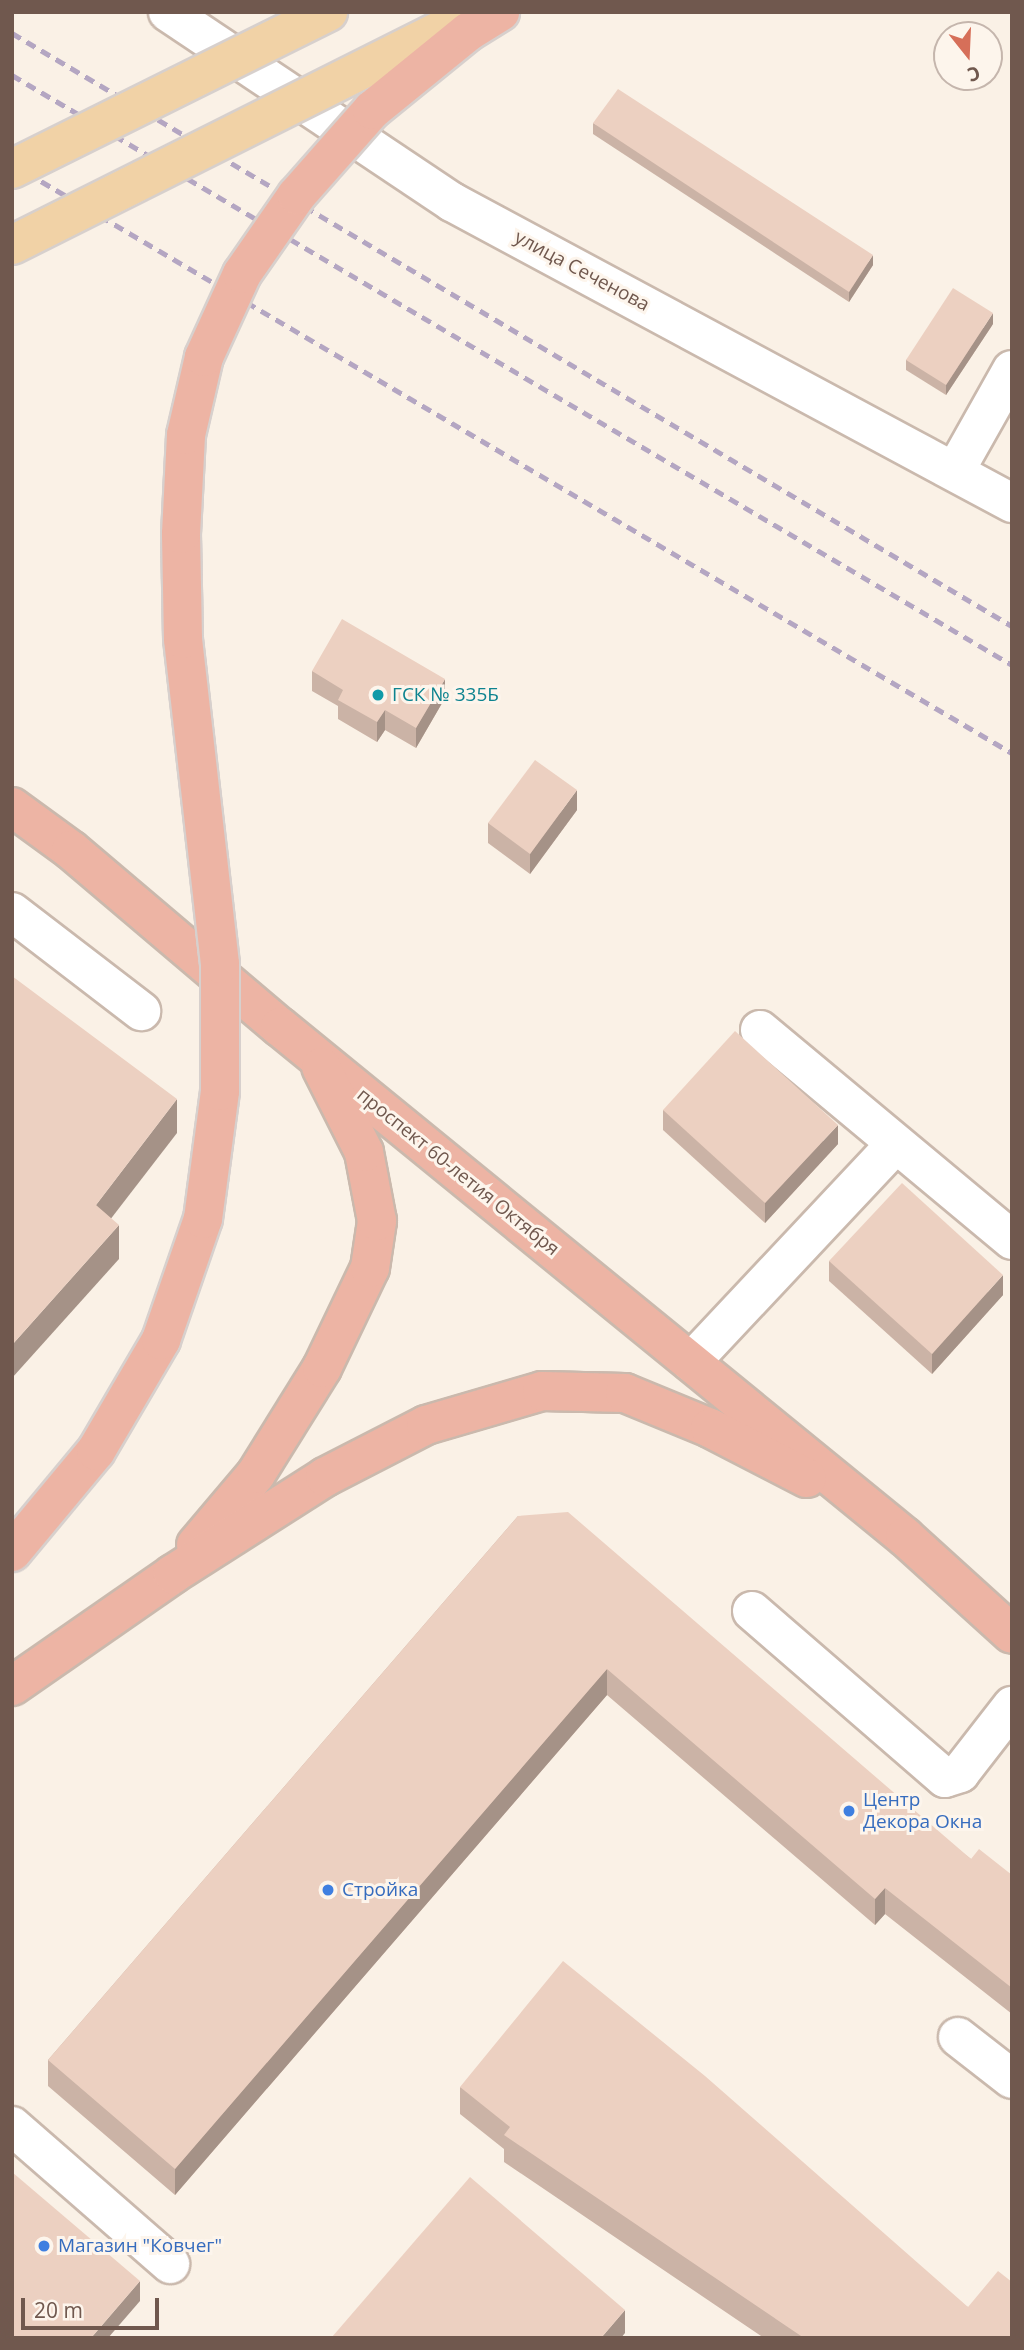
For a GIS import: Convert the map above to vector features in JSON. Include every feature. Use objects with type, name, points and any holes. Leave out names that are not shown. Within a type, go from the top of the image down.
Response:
[{"type":"highway","points":[[12,1552],[96,1451],[161,1340],[203,1219],[220,1091],[220,964],[183,639],[181,534],[186,435],[204,357],[242,274],[297,195],[372,110],[468,32],[500,12]]},
{"type":"highway","name":"проспект 60-летия Октября","points":[[12,807],[71,850],[280,1027],[905,1537],[1012,1633]]},
{"type":"highway","points":[[173,1574],[256,1474],[322,1368],[370,1268],[377,1221],[364,1153],[320,1065],[280,1027]]},
{"type":"highway","name":"проспект 60-летия Октября","points":[[12,1686],[173,1574],[325,1477],[426,1425],[542,1391],[625,1393],[710,1428],[806,1477],[905,1537]]},
{"type":"main road","points":[[12,169],[328,12]]},
{"type":"main road","points":[[12,245],[477,12]]},
{"type":"street","name":"улица Сеченова","points":[[168,12],[452,202],[1012,503]]},
{"type":"street","points":[[955,471],[1012,370]]},
{"type":"street","points":[[12,912],[141,1012]]},
{"type":"street","points":[[760,1030],[1012,1240]]},
{"type":"street","points":[[691,1362],[896,1144]]},
{"type":"street","points":[[752,1611],[946,1778],[960,1773],[1012,1706]]},
{"type":"street","points":[[958,2036],[1012,2079]]},
{"type":"street","points":[[12,2126],[170,2264]]},
{"type":"building","points":[[618,89],[873,255],[849,292],[593,123]]},
{"type":"building","points":[[953,288],[993,313],[946,385],[906,360]]},
{"type":"building","name":"ГСК № 335Б","points":[[342,619],[445,679],[416,728],[385,710],[377,722],[338,700],[343,690],[312,671]]},
{"type":"building","points":[[535,760],[577,790],[530,854],[488,823]]},
{"type":"building","points":[[12,976],[177,1099],[96,1205],[119,1225],[12,1345]]},
{"type":"building","points":[[735,1031],[838,1125],[765,1203],[663,1110]]},
{"type":"building","points":[[902,1183],[1003,1275],[932,1354],[829,1261]]},
{"type":"building","name":"Стройка","points":[[568,1512],[971,1859],[979,1849],[1012,1875],[1012,1988],[885,1888],[875,1899],[607,1669],[175,2169],[48,2060],[518,1516]]},
{"type":"building","points":[[563,1961],[705,2076],[968,2307],[998,2271],[1012,2282],[1012,2338],[804,2338],[504,2135],[510,2127],[460,2087]]},
{"type":"building","name":"Магазин \"Ковчег\"","points":[[12,2172],[140,2281],[91,2338],[12,2338]]},
{"type":"building","points":[[470,2177],[625,2310],[601,2338],[333,2338],[332,2337]]},
{"type":"railway","points":[[12,33],[1012,626]]},
{"type":"railway","points":[[12,75],[1012,665]]},
{"type":"railway","points":[[12,164],[1012,753]]},
{"type":"place","name":"ГСК № 335Б","points":[[378,695]]},
{"type":"place","name":"Центр Декора Окна","points":[[849,1811]]},
{"type":"place","name":"Стройка","points":[[328,1890]]},
{"type":"place","name":"Магазин \"Ковчег\"","points":[[44,2246]]}]
